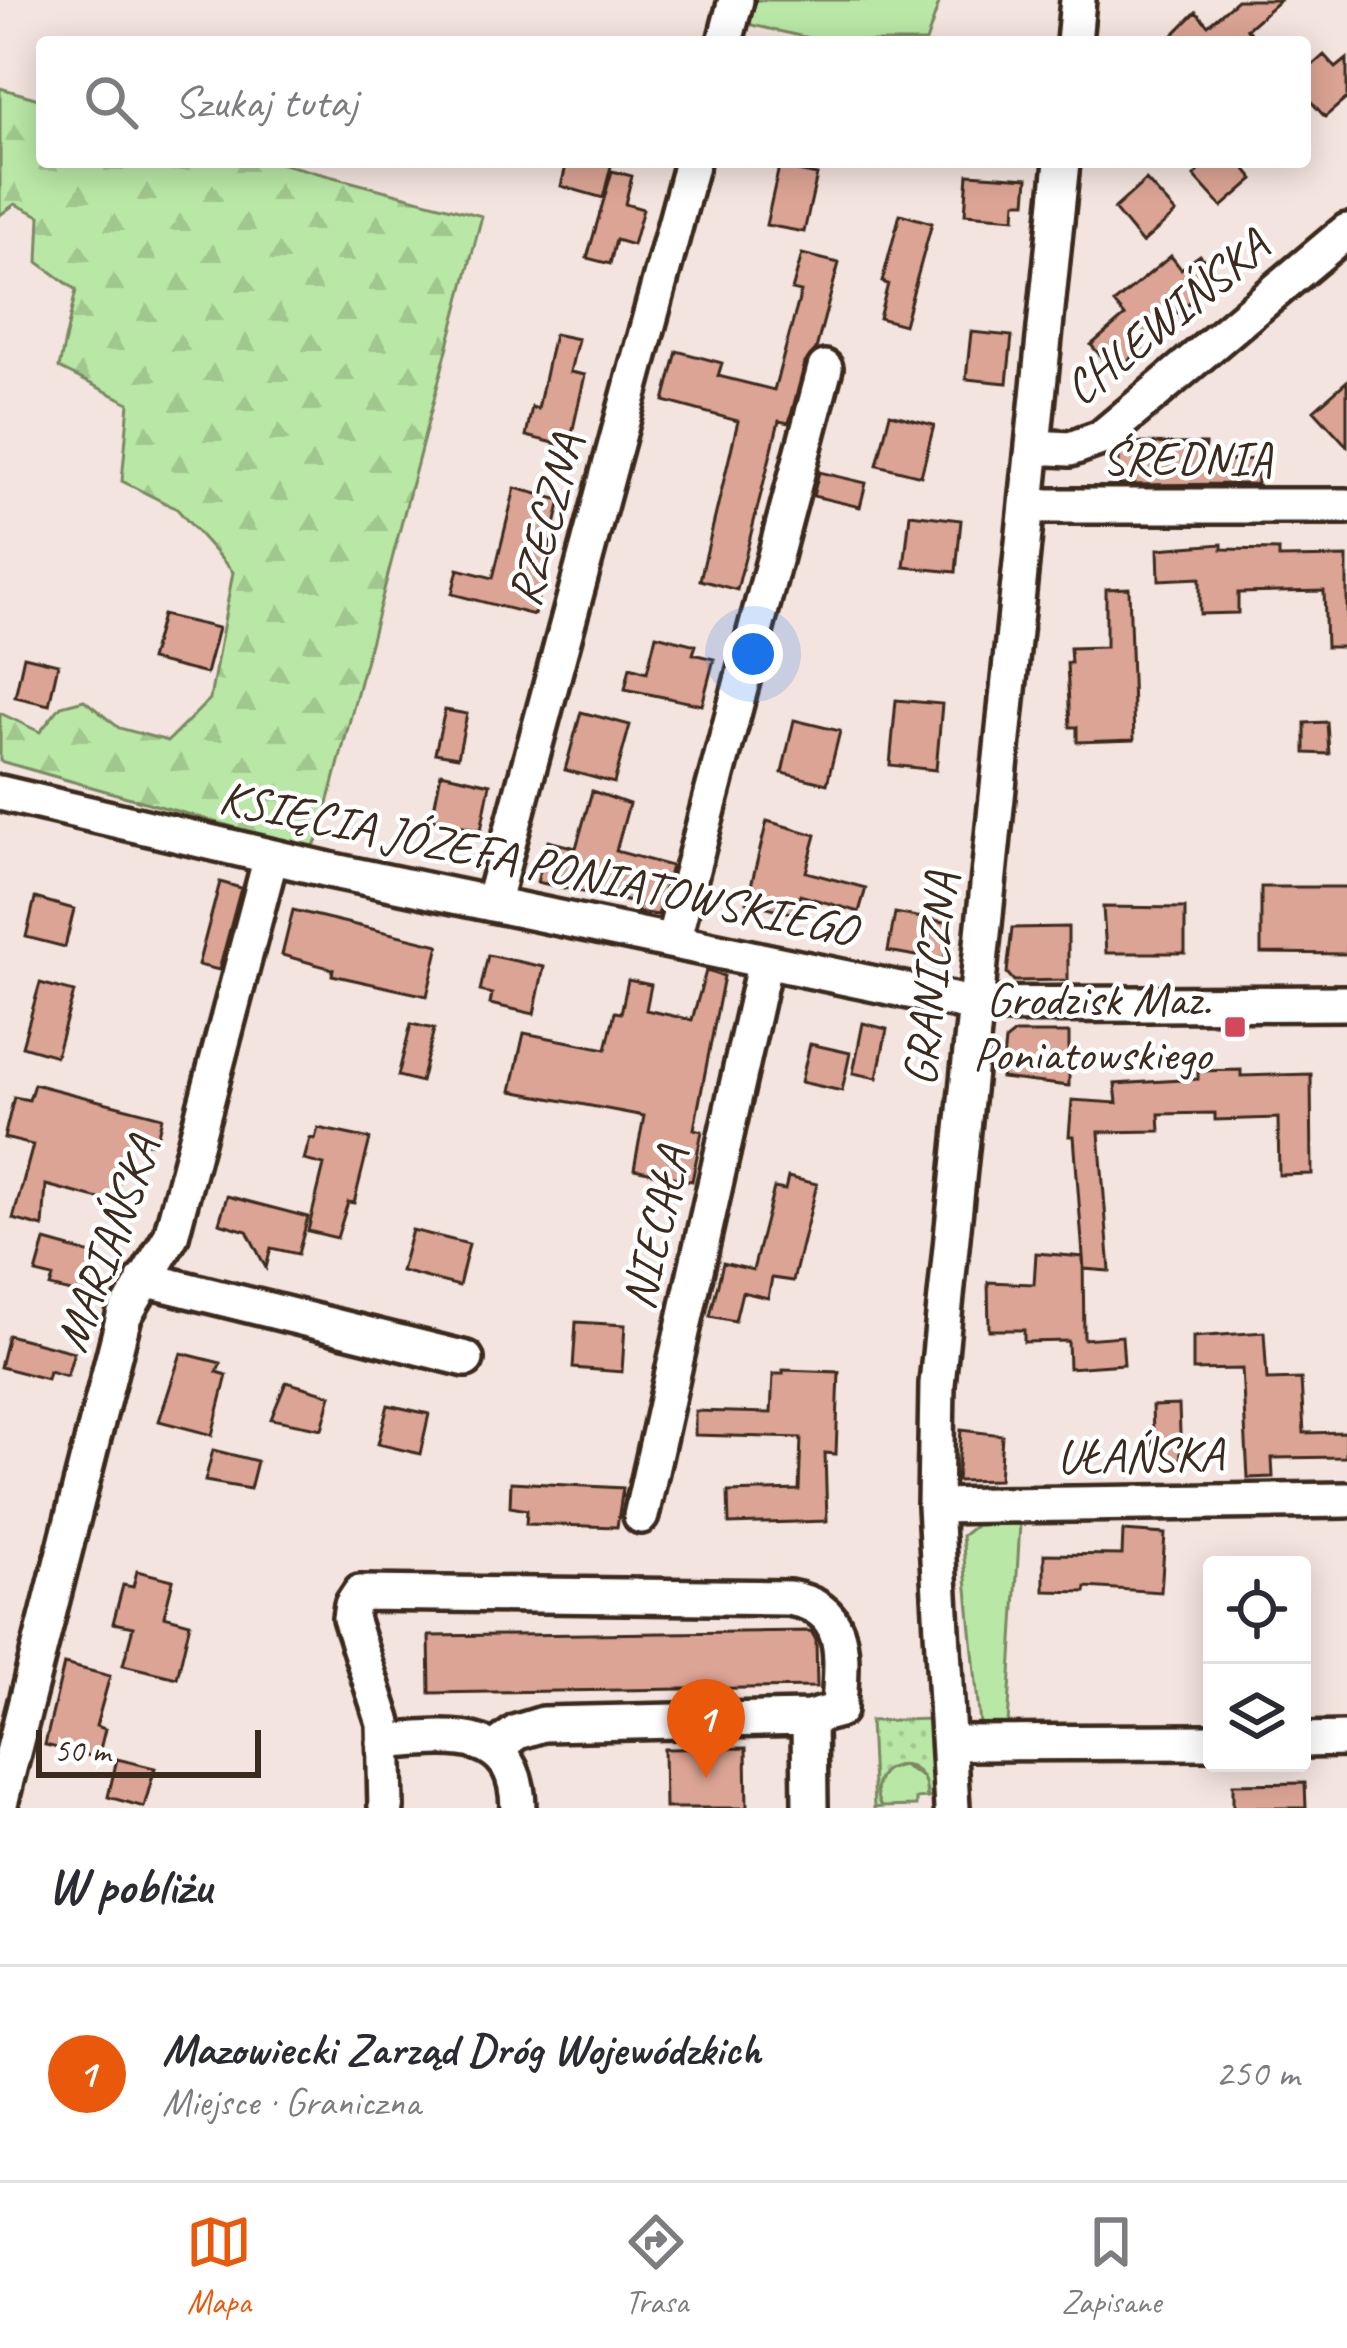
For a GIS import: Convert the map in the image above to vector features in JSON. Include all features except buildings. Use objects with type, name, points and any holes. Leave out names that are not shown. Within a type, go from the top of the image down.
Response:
[{"type":"street","points":[[726,36],[736,0]]},
{"type":"street","points":[[1075,36],[1078,0]]},
{"type":"street","name":"RZECZNA","points":[[492,904],[690,168]]},
{"type":"street","name":"GRANICZNA","points":[[952,1808],[935,1506],[937,1384],[1061,168]]},
{"type":"street","name":"CHLEWIŃSKA","points":[[1034,446],[1070,449],[1101,437],[1347,231]]},
{"type":"street","points":[[674,941],[825,368]]},
{"type":"street","name":"ŚREDNIA","points":[[1027,506],[1347,506]]},
{"type":"street","name":"KSIĘCIA JÓZEFA PONIATOWSKIEGO","points":[[0,793],[271,857],[976,1005],[1347,1003]]},
{"type":"street","name":"MARIAŃSKA","points":[[0,1804],[124,1316],[171,1236],[271,857]]},
{"type":"street","name":"NIECAŁA","points":[[641,1516],[765,961]]},
{"type":"street","points":[[144,1279],[466,1358]]},
{"type":"street","name":"UŁAŃSKA","points":[[935,1506],[1347,1500]]},
{"type":"street","points":[[386,1808],[384,1723],[350,1618],[360,1593],[789,1598],[811,1602],[827,1612],[834,1626],[840,1660],[839,1710],[809,1718],[543,1724],[517,1732],[493,1750]]},
{"type":"street","points":[[809,1718],[810,1808]]},
{"type":"street","points":[[384,1742],[458,1737],[493,1750],[514,1772],[518,1808]]},
{"type":"street","points":[[1311,1740],[1347,1739]]},
{"type":"street","points":[[949,1743],[1203,1742]]},
{"type":"green space","points":[[745,0],[940,0],[928,36],[800,36],[739,22]]},
{"type":"green space","points":[[0,88],[36,98],[36,168],[299,168],[482,216],[319,838],[311,849],[0,761],[0,713],[40,732],[61,706],[84,700],[119,728],[168,741],[210,699],[233,572],[177,509],[122,481],[129,403],[59,368],[76,290],[38,262],[40,216],[15,204],[0,215]]},
{"type":"green space","points":[[1020,1524],[1008,1725],[980,1725],[962,1536],[976,1525]]},
{"type":"green space","points":[[930,1719],[935,1797],[927,1798],[925,1782],[917,1771],[896,1766],[879,1779],[876,1791],[881,1807],[874,1808],[870,1721]]},
{"type":"green space","points":[[902,1765],[925,1779],[927,1798],[916,1799],[916,1806],[881,1807],[876,1793],[881,1775]]},
{"type":"place","name":"Grodzisk Maz. Poniatowskiego","points":[[1235,1027]]},
{"type":"place","name":"Mazowiecki Zarząd Dróg Wojewódzkich","points":[[706,1778]]}]
